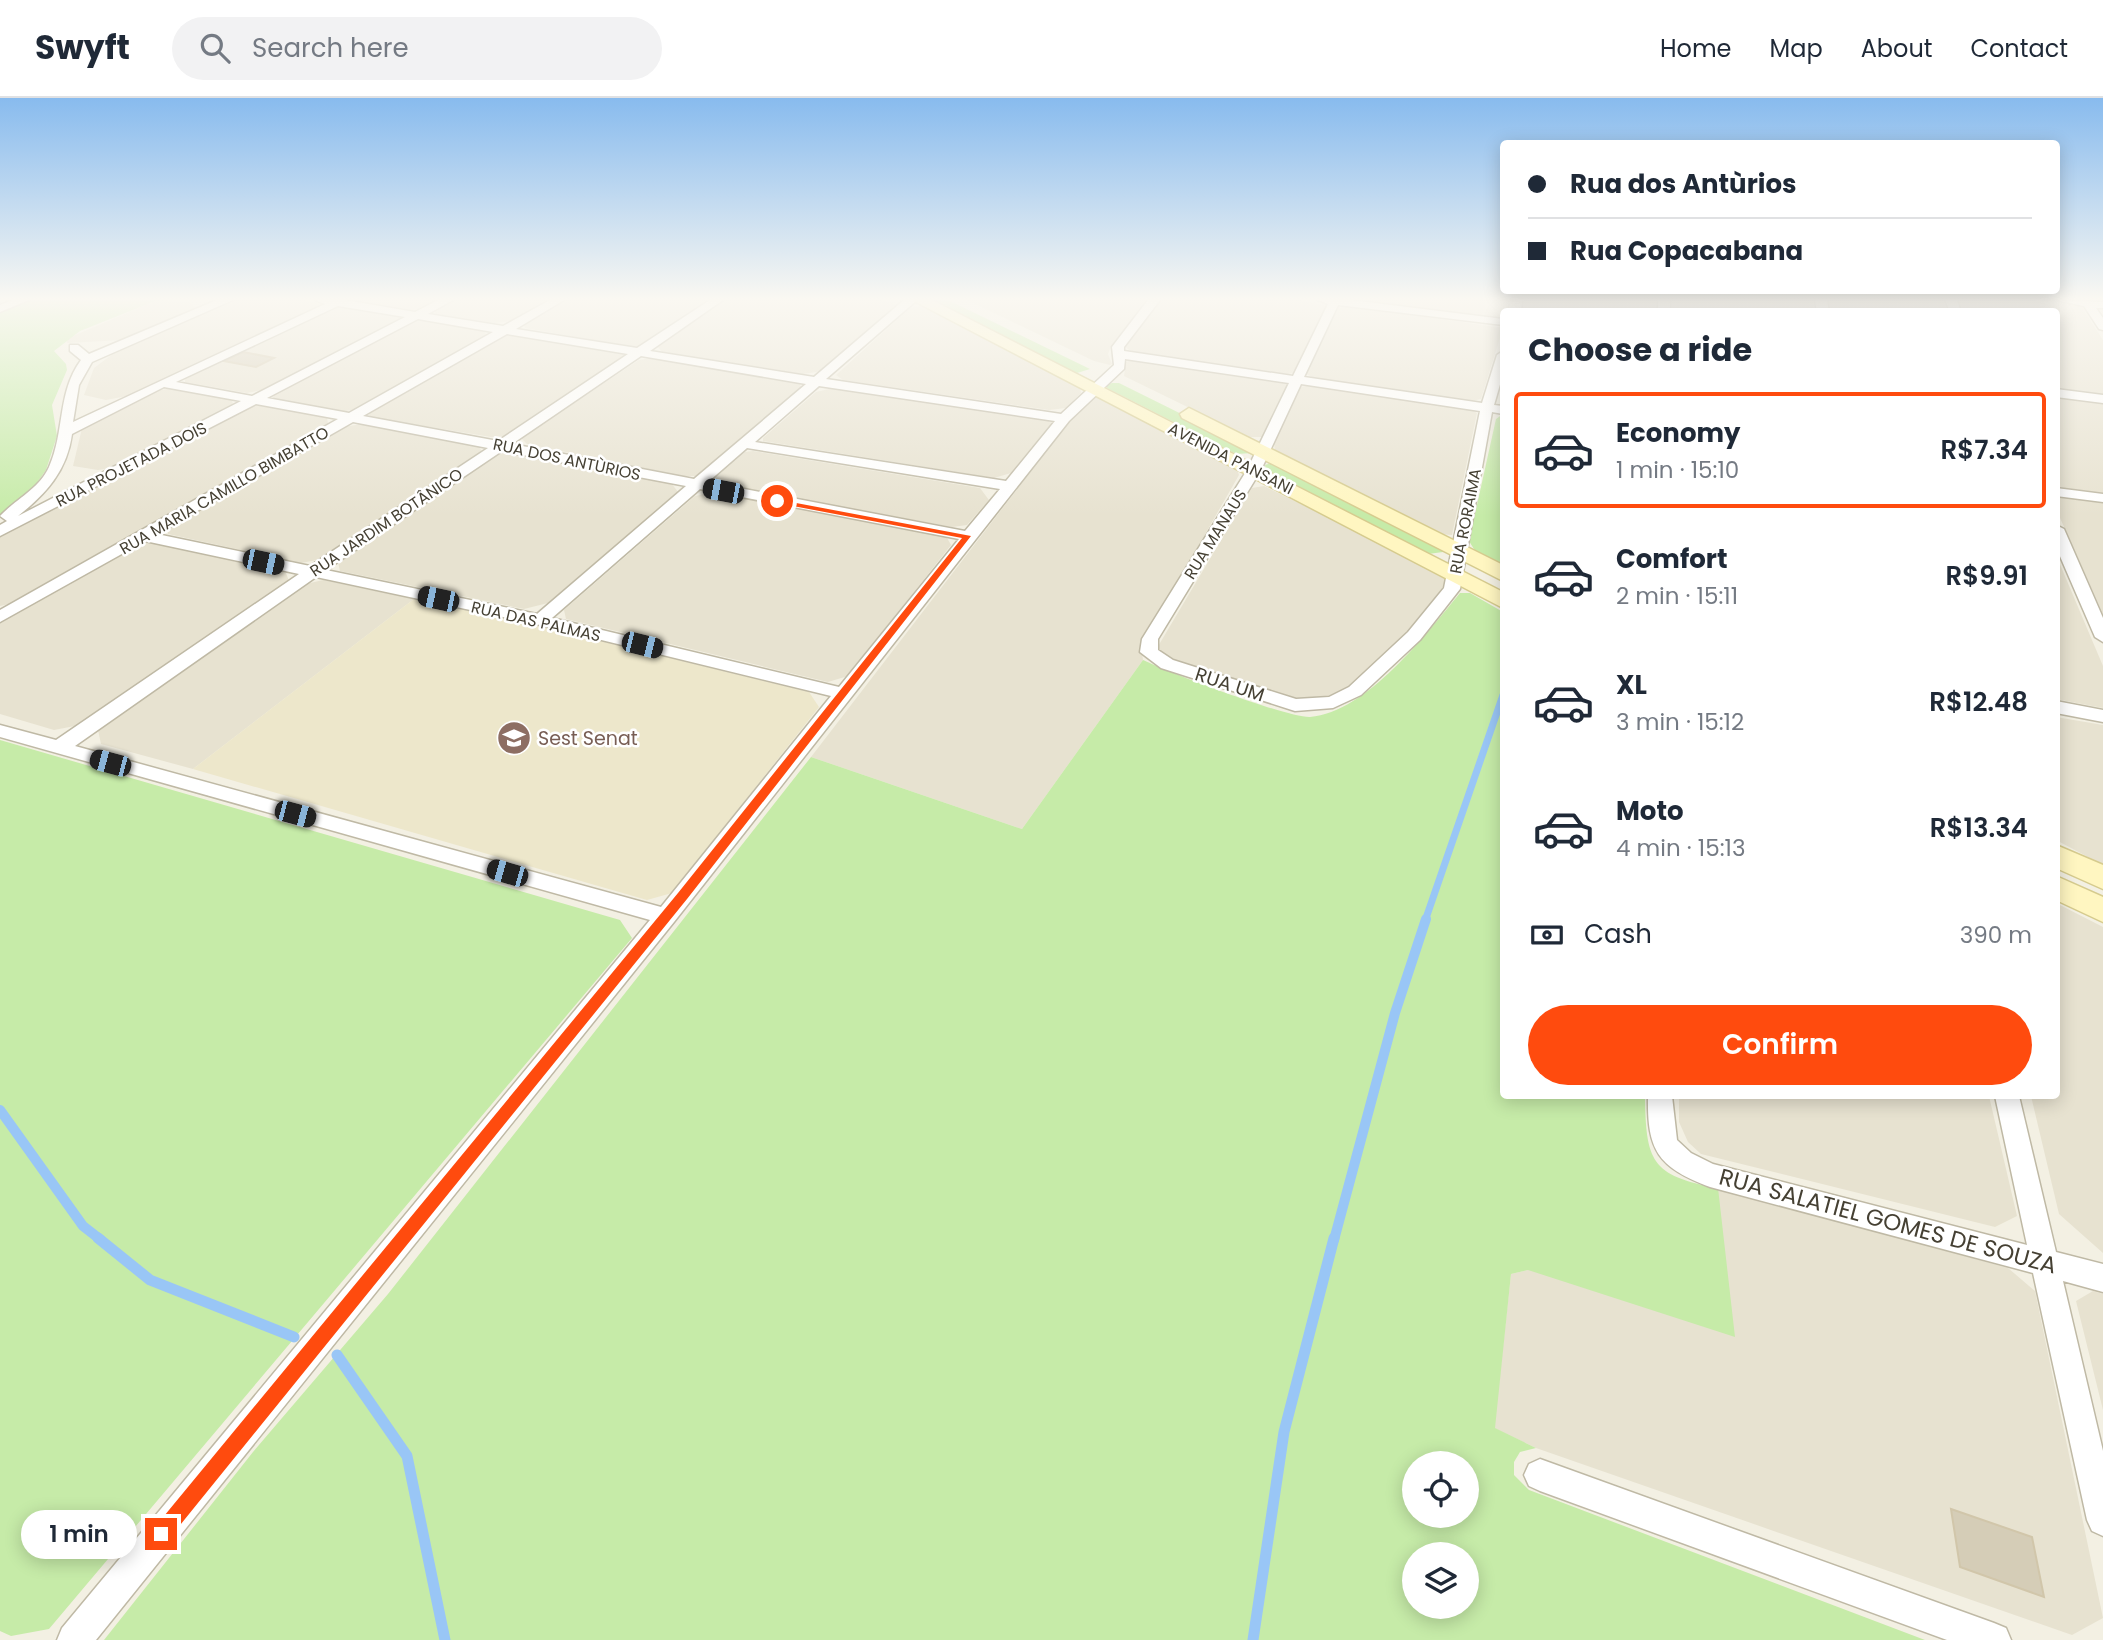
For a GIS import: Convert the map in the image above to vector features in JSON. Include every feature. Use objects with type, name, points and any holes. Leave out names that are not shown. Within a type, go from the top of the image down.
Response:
[{"type":"main road","name":"AVENIDA PANSANI","points":[[1063,372],[1500,599]]},
{"type":"main road","points":[[1104,372],[1118,379]]},
{"type":"main road","name":"AVENIDA PANSANI","points":[[1175,407],[1500,573]]},
{"type":"main road","points":[[2060,857],[2103,878]]},
{"type":"main road","points":[[2060,889],[2103,911]]},
{"type":"street","points":[[0,523],[37,492],[56,468],[67,431],[66,402],[78,372]]},
{"type":"street","points":[[67,431],[88,418],[191,372]]},
{"type":"street","name":"RUA PROJETADA DOIS","points":[[0,531],[309,372]]},
{"type":"street","name":"RUA MARIA CAMILLO BIMBATTO","points":[[0,617],[430,372]]},
{"type":"street","name":"RUA JARDIM BOTÂNICO","points":[[57,749],[311,573],[612,372]]},
{"type":"street","points":[[757,372],[1064,418]]},
{"type":"street","points":[[540,620],[831,372]]},
{"type":"street","points":[[74,1640],[666,916],[967,536],[1064,418],[1094,387],[1118,379],[1119,372]]},
{"type":"street","points":[[1241,372],[1500,409]]},
{"type":"street","name":"RUA MANAUS","points":[[1149,652],[1150,639],[1254,470],[1300,372]]},
{"type":"street","name":"RUA RORAIMA","points":[[1314,705],[1333,702],[1355,691],[1414,636],[1452,589],[1487,407],[1498,372]]},
{"type":"street","name":"RUA DOS ANTÙRIOS","points":[[166,384],[500,445],[696,486],[967,536]]},
{"type":"street","points":[[2060,394],[2103,399]]},
{"type":"street","points":[[66,402],[88,405],[134,398]]},
{"type":"street","points":[[746,444],[1009,486]]},
{"type":"street","points":[[56,468],[69,477],[124,468]]},
{"type":"street","points":[[2060,493],[2103,498]]},
{"type":"street","name":"RUA DAS PALMAS","points":[[144,536],[540,620],[844,694]]},
{"type":"street","points":[[2060,538],[2103,637]]},
{"type":"street","points":[[0,611],[20,607]]},
{"type":"street","name":"RUA UM","points":[[1149,652],[1167,664],[1253,693],[1295,705],[1314,705]]},
{"type":"street","points":[[2060,708],[2103,716]]},
{"type":"street","points":[[0,732],[666,916]]},
{"type":"street","name":"RUA SALATIEL GOMES DE SOUZA","points":[[1660,1099],[1660,1134],[1675,1158],[1710,1175],[2103,1278]]},
{"type":"street","points":[[2008,1099],[2103,1520]]},
{"type":"street","points":[[1540,1475],[1994,1640]]},
{"type":"shaded area","points":[[93,372],[179,372],[127,396],[106,400],[84,395]]},
{"type":"shaded area","points":[[196,372],[300,372],[267,389],[247,393],[185,382],[185,377]]},
{"type":"shaded area","points":[[316,372],[421,372],[356,409],[341,412],[273,398],[274,394]]},
{"type":"shaded area","points":[[436,372],[605,372],[506,436],[491,437],[370,417],[368,411]]},
{"type":"shaded area","points":[[621,372],[737,372],[799,382],[802,389],[698,476],[682,476],[527,444],[521,438]]},
{"type":"shaded area","points":[[839,372],[1054,372],[1079,384],[1081,393],[1066,408],[1049,410],[843,380],[836,375]]},
{"type":"shaded area","points":[[1125,372],[1221,372],[1282,381],[1288,385],[1263,437],[1249,437],[1124,376]]},
{"type":"shaded area","points":[[1489,372],[1481,399],[1472,401],[1314,378],[1306,374]]},
{"type":"shaded area","points":[[2060,372],[2103,372],[2103,396],[2060,391]]},
{"type":"shaded area","points":[[1311,385],[1469,408],[1477,413],[1452,535],[1439,534],[1275,450],[1274,444],[1300,387]]},
{"type":"shaded area","points":[[172,388],[232,398],[233,406],[117,467],[98,470],[73,466],[83,424],[156,391]]},
{"type":"shaded area","points":[[833,388],[1044,418],[1052,423],[1011,473],[994,478],[763,441],[763,438],[816,392]]},
{"type":"shaded area","points":[[1098,396],[1237,469],[1239,475],[1141,646],[1143,660],[1022,829],[811,757],[1072,418],[1089,398]]},
{"type":"shaded area","points":[[2060,398],[2103,403],[2103,493],[2060,488]]},
{"type":"shaded area","points":[[264,404],[327,417],[328,424],[18,602],[0,606],[0,536],[247,408]]},
{"type":"shaded area","points":[[362,424],[477,444],[482,451],[322,559],[301,563],[168,534],[167,527],[337,428]]},
{"type":"shaded area","points":[[513,450],[672,484],[678,492],[548,603],[524,609],[340,571],[338,562],[496,454]]},
{"type":"shaded area","points":[[753,451],[980,488],[989,500],[967,525],[952,527],[720,484],[715,478],[745,452]]},
{"type":"shaded area","points":[[1264,486],[1444,575],[1445,584],[1409,632],[1350,686],[1315,701],[1295,700],[1172,660],[1157,648],[1252,488]]},
{"type":"shaded area","points":[[714,492],[946,536],[951,545],[848,676],[828,682],[566,619],[564,610],[695,496]]},
{"type":"shaded area","points":[[2060,496],[2103,502],[2103,614],[2060,518]]},
{"type":"shaded area","points":[[149,542],[286,573],[289,581],[80,725],[54,730],[0,714],[0,623],[133,546]]},
{"type":"shaded area","points":[[2060,564],[2103,666],[2103,708],[2060,700]]},
{"type":"shaded area","points":[[323,580],[414,599],[193,769],[101,744],[98,730],[306,584]]},
{"type":"shaded area","name":"Sest Senat","points":[[414,599],[535,625],[809,692],[819,707],[672,893],[647,900],[193,769]]},
{"type":"shaded area","points":[[2060,718],[2103,725],[2103,865],[2060,842]]},
{"type":"shaded area","points":[[2060,905],[2103,927],[2103,1253],[2059,1214],[2032,1099],[2060,1099]]},
{"type":"shaded area","points":[[1679,1099],[1990,1099],[2017,1216],[1995,1227],[1701,1154],[1688,1142],[1679,1122]]},
{"type":"shaded area","points":[[1718,1188],[2008,1268],[2035,1291],[2103,1618],[2072,1635],[1536,1448],[1494,1428],[1511,1274],[1528,1270]]},
{"type":"shaded area","points":[[2093,1291],[2103,1294],[2103,1410],[2076,1301]]},
{"type":"green space","points":[[0,372],[66,372],[52,405],[57,436],[46,470],[30,493],[0,518]]},
{"type":"green space","points":[[1119,383],[1252,449],[1253,453],[1236,454],[1107,388],[1107,385]]},
{"type":"green space","points":[[1500,416],[1500,565],[1477,554],[1469,541],[1496,419]]},
{"type":"green space","points":[[1271,463],[1443,552],[1428,554],[1266,470],[1265,465]]},
{"type":"green space","points":[[1460,593],[1470,593],[1500,610],[1500,1099],[1645,1099],[1647,1136],[1656,1162],[1678,1178],[1718,1188],[1735,1337],[1528,1270],[1511,1274],[1495,1428],[1536,1448],[1520,1452],[1514,1462],[1514,1475],[1529,1490],[1925,1640],[104,1640],[253,1452],[388,1294],[811,757],[1022,829],[1143,660],[1254,703],[1310,717],[1331,712],[1353,701],[1394,668]]},
{"type":"green space","points":[[0,740],[620,920],[632,938],[49,1629],[11,1636],[0,1631]]},
{"type":"building","points":[[1951,1509],[2032,1537],[2044,1597],[1960,1567]]},
{"type":"waterway","points":[[1425,921],[1500,704]]},
{"type":"waterway","points":[[1334,1240],[1395,1013],[1426,919]]},
{"type":"waterway","points":[[0,1110],[83,1226],[101,1240]]},
{"type":"waterway","points":[[98,1238],[150,1280],[294,1337]]},
{"type":"waterway","points":[[1253,1640],[1284,1432],[1334,1238]]},
{"type":"waterway","points":[[337,1355],[407,1456],[445,1640]]},
{"type":"place","name":"Sest Senat","points":[[514,738]]},
{"type":"route","points":[[161,1534],[682,896],[967,536],[777,501]]}]
